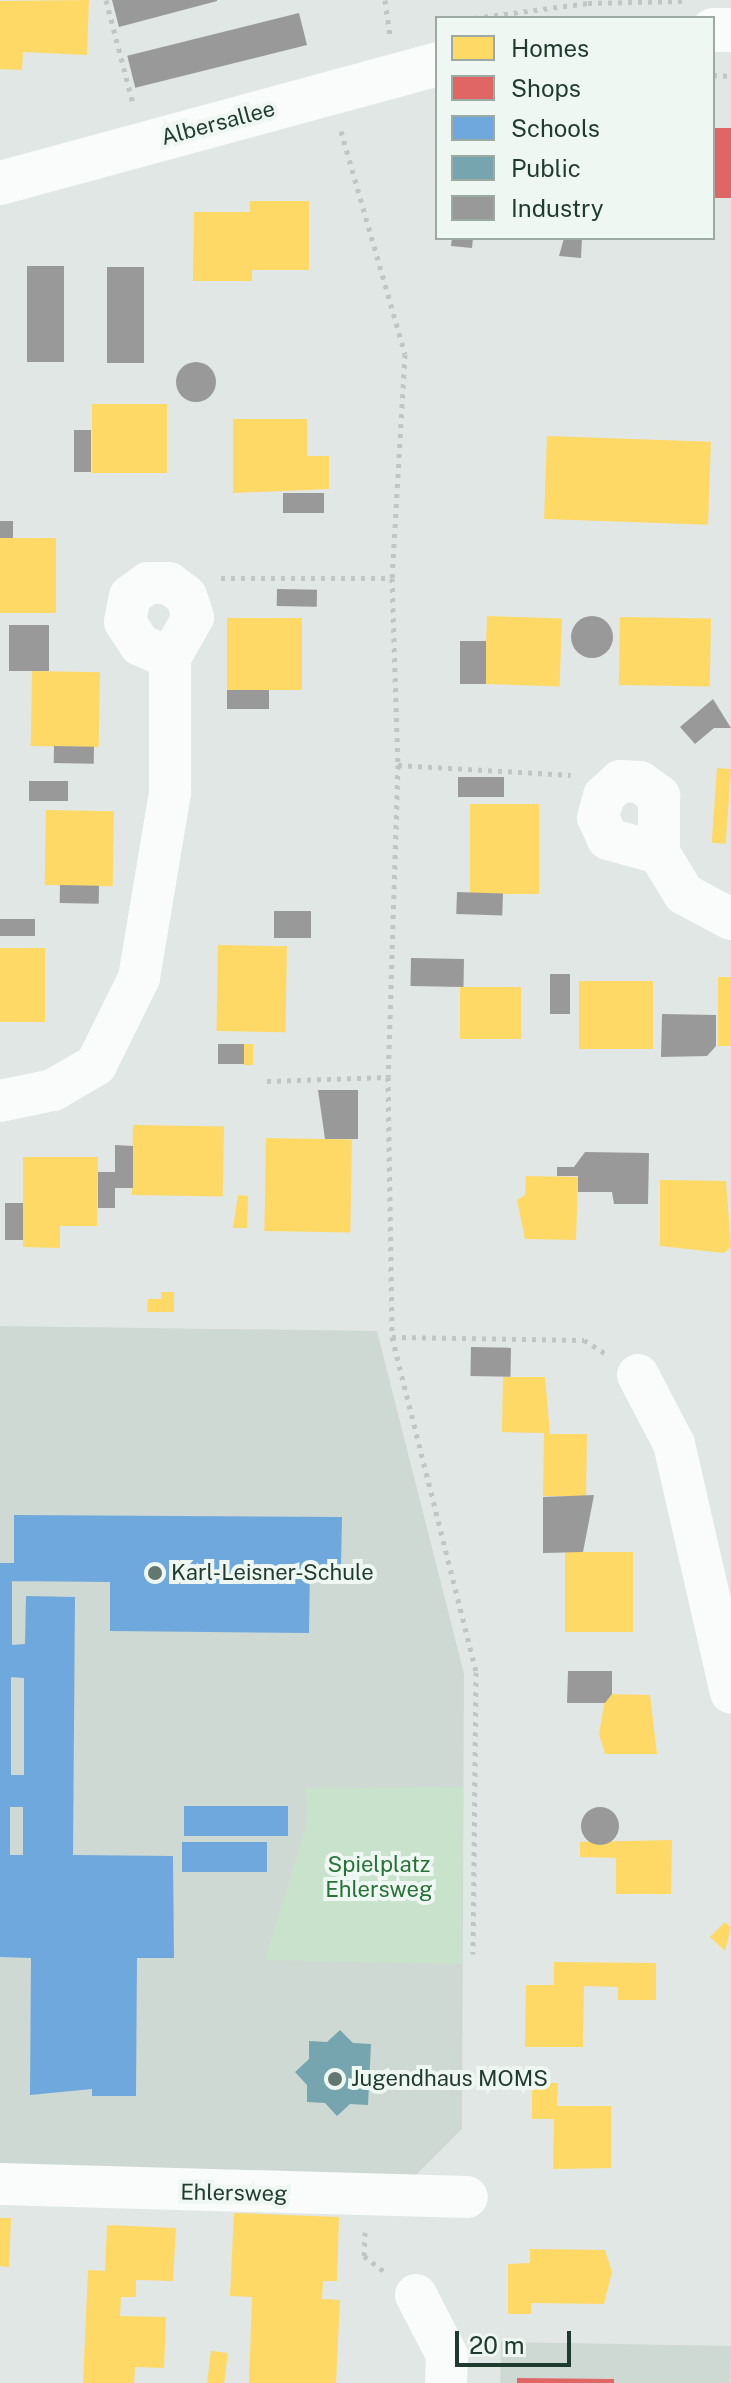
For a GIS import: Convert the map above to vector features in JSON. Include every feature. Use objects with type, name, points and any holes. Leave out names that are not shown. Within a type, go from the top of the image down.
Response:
[{"type":"street","name":"Albersallee","points":[[0,183],[435,65]]},
{"type":"street","points":[[0,1101],[53,1090],[96,1065],[139,978],[170,792],[170,658],[193,617],[186,596],[169,583],[148,583],[130,596],[125,622],[140,645],[170,658]]},
{"type":"street","points":[[659,853],[608,839],[598,818],[604,796],[620,781],[640,782],[659,796],[659,853],[684,894],[731,919]]},
{"type":"street","points":[[638,1375],[674,1444],[731,1693]]},
{"type":"street","name":"Ehlersweg","points":[[0,2184],[467,2197]]},
{"type":"street","points":[[416,2295],[447,2355],[446,2383]]},
{"type":"path","points":[[106,0],[144,143]]},
{"type":"path","points":[[489,16],[588,3],[691,1]]},
{"type":"path","points":[[339,122],[405,354],[392,578],[398,765],[388,1077],[392,1337],[476,1672],[473,1954]]},
{"type":"path","points":[[186,596],[222,578],[392,578]]},
{"type":"path","points":[[398,765],[564,770],[604,796]]},
{"type":"path","points":[[267,1081],[388,1077]]},
{"type":"path","points":[[392,1337],[584,1340],[638,1375]]},
{"type":"path","points":[[367,2195],[364,2256],[416,2295]]},
{"type":"shaded area","points":[[0,1326],[377,1331],[464,1674],[462,2129],[406,2185],[0,2163]]},
{"type":"shaded area","points":[[501,2342],[731,2346],[730,2383],[500,2383]]},
{"type":"green space","name":"Spielplatz Ehlersweg","points":[[463,1787],[462,1964],[265,1960],[307,1822],[306,1788]]},
{"type":"building: Homes","points":[[89,0],[87,55],[23,52],[22,70],[0,69],[0,1]]},
{"type":"building: Homes","points":[[250,201],[309,201],[309,270],[252,270],[252,281],[193,281],[194,212],[250,212]]},
{"type":"building: Homes","points":[[92,404],[167,404],[167,473],[92,473]]},
{"type":"building: Homes","points":[[233,419],[307,419],[307,456],[329,456],[329,489],[233,493]]},
{"type":"building: Homes","points":[[547,436],[711,442],[708,525],[544,519]]},
{"type":"building: Homes","points":[[0,538],[56,538],[56,613],[0,613]]},
{"type":"building: Homes","points":[[487,616],[562,619],[560,687],[485,684]]},
{"type":"building: Homes","points":[[620,617],[711,619],[710,687],[619,685]]},
{"type":"building: Homes","points":[[227,618],[302,618],[302,690],[227,690]]},
{"type":"building: Homes","points":[[32,671],[100,672],[99,747],[31,746]]},
{"type":"building: Homes","points":[[717,768],[731,769],[726,844],[712,843]]},
{"type":"building: Homes","points":[[470,804],[539,804],[539,894],[470,894]]},
{"type":"building: Homes","points":[[46,810],[114,811],[113,886],[45,885]]},
{"type":"building: Homes","points":[[218,945],[287,946],[285,1032],[216,1031]]},
{"type":"building: Homes","points":[[0,948],[45,948],[45,1022],[0,1022]]},
{"type":"building: Homes","points":[[718,977],[731,977],[731,1046],[718,1046]]},
{"type":"building: Homes","points":[[579,981],[653,981],[653,1049],[579,1049]]},
{"type":"building: Homes","points":[[460,987],[521,987],[521,1039],[460,1039]]},
{"type":"building: Homes","points":[[244,1044],[253,1044],[253,1065],[244,1065]]},
{"type":"building: Homes","points":[[133,1125],[224,1127],[223,1197],[132,1195]]},
{"type":"building: Homes","points":[[266,1138],[352,1140],[350,1232],[264,1231]]},
{"type":"building: Homes","points":[[23,1157],[98,1157],[97,1226],[60,1226],[60,1248],[23,1247]]},
{"type":"building: Homes","points":[[526,1176],[578,1177],[576,1240],[525,1239],[517,1200],[525,1195]]},
{"type":"building: Homes","points":[[660,1180],[726,1181],[731,1247],[724,1253],[660,1246]]},
{"type":"building: Homes","points":[[238,1195],[248,1196],[247,1228],[233,1228]]},
{"type":"building: Homes","points":[[161,1292],[174,1292],[174,1312],[147,1312],[148,1299],[161,1299]]},
{"type":"building: Homes","points":[[503,1377],[545,1377],[550,1434],[587,1434],[586,1496],[543,1496],[544,1433],[502,1432]]},
{"type":"building: Homes","points":[[565,1552],[633,1552],[633,1632],[565,1632]]},
{"type":"building: Homes","points":[[606,1694],[650,1695],[657,1754],[605,1754],[599,1734]]},
{"type":"building: Homes","points":[[672,1840],[671,1894],[616,1894],[616,1858],[580,1857],[580,1842]]},
{"type":"building: Homes","points":[[725,1922],[731,1928],[725,1951],[710,1937]]},
{"type":"building: Homes","points":[[554,1962],[656,1963],[656,2000],[618,2000],[618,1987],[584,1986],[583,2047],[525,2047],[526,1985],[554,1985]]},
{"type":"building: Homes","points":[[532,2083],[558,2083],[557,2106],[611,2106],[611,2168],[553,2169],[554,2119],[532,2119]]},
{"type":"building: Homes","points":[[234,2213],[339,2217],[337,2281],[323,2281],[322,2299],[340,2300],[336,2383],[249,2383],[252,2297],[230,2296]]},
{"type":"building: Homes","points":[[0,2218],[11,2218],[9,2267],[0,2266]]},
{"type":"building: Homes","points":[[107,2225],[176,2228],[173,2281],[136,2280],[136,2297],[121,2297],[120,2316],[166,2317],[164,2368],[135,2367],[134,2383],[83,2383],[88,2270],[105,2271]]},
{"type":"building: Homes","points":[[530,2249],[605,2250],[612,2272],[604,2304],[531,2303],[531,2314],[508,2314],[508,2264],[530,2263]]},
{"type":"building: Homes","points":[[211,2351],[228,2353],[224,2383],[207,2383]]},
{"type":"building: Shops","points":[[715,128],[731,128],[731,198],[715,198]]},
{"type":"building: Shops","points":[[517,2378],[614,2379],[614,2383],[517,2383]]},
{"type":"building: Schools","points":[[14,1515],[342,1517],[341,1566],[310,1566],[309,1633],[110,1631],[110,1582],[12,1581],[12,1645],[25,1644],[26,1596],[75,1597],[73,1855],[173,1856],[174,1958],[137,1958],[136,2096],[92,2096],[92,2089],[30,2095],[31,1958],[0,1957],[0,1563],[14,1563]],"holes":[[[11,1677],[24,1678],[24,1775],[11,1775]],[[10,1807],[23,1807],[23,1855],[10,1855]]]},
{"type":"building: Schools","points":[[184,1806],[288,1806],[288,1836],[184,1836]]},
{"type":"building: Schools","points":[[182,1842],[267,1842],[267,1872],[182,1872]]},
{"type":"building: Public","name":"Jugendhaus MOMS","points":[[340,2030],[353,2043],[371,2044],[368,2105],[350,2104],[337,2116],[325,2103],[307,2102],[307,2085],[295,2072],[309,2059],[309,2041],[327,2042]]},
{"type":"building: Industry","points":[[112,0],[217,0],[217,1],[119,27]]},
{"type":"building: Industry","points":[[299,13],[307,45],[135,88],[127,56]]},
{"type":"building: Industry","points":[[452,240],[473,240],[472,248],[451,246]]},
{"type":"building: Industry","points":[[563,240],[582,240],[581,258],[559,256]]},
{"type":"building: Industry","points":[[27,266],[64,266],[64,362],[27,362]]},
{"type":"building: Industry","points":[[107,267],[144,267],[144,363],[107,363]]},
{"type":"building: Industry","points":[[196,362],[210,368],[216,382],[210,396],[196,402],[182,396],[176,382],[182,368]]},
{"type":"building: Industry","points":[[74,430],[91,430],[91,472],[74,472]]},
{"type":"building: Industry","points":[[283,493],[324,493],[324,513],[283,513]]},
{"type":"building: Industry","points":[[0,521],[13,521],[13,538],[0,538]]},
{"type":"building: Industry","points":[[277,589],[317,590],[317,607],[277,606]]},
{"type":"building: Industry","points":[[592,616],[607,622],[613,637],[607,652],[592,658],[577,652],[571,637],[577,622]]},
{"type":"building: Industry","points":[[9,625],[49,625],[49,671],[9,671]]},
{"type":"building: Industry","points":[[460,641],[486,641],[486,684],[460,684]]},
{"type":"building: Industry","points":[[227,690],[269,690],[269,709],[227,709]]},
{"type":"building: Industry","points":[[713,699],[731,728],[714,728],[695,744],[680,727]]},
{"type":"building: Industry","points":[[54,746],[94,747],[94,764],[54,763]]},
{"type":"building: Industry","points":[[458,777],[504,777],[504,797],[458,797]]},
{"type":"building: Industry","points":[[29,781],[68,781],[68,801],[29,801]]},
{"type":"building: Industry","points":[[60,885],[99,886],[99,904],[60,903]]},
{"type":"building: Industry","points":[[457,892],[503,894],[502,916],[456,914]]},
{"type":"building: Industry","points":[[274,911],[311,911],[311,938],[274,938]]},
{"type":"building: Industry","points":[[0,919],[35,919],[35,936],[0,936]]},
{"type":"building: Industry","points":[[411,958],[464,959],[464,987],[411,986]]},
{"type":"building: Industry","points":[[550,974],[570,974],[570,1014],[550,1014]]},
{"type":"building: Industry","points":[[662,1014],[716,1015],[716,1046],[707,1056],[661,1057]]},
{"type":"building: Industry","points":[[218,1044],[244,1044],[244,1064],[218,1064]]},
{"type":"building: Industry","points":[[318,1090],[358,1090],[358,1139],[325,1139]]},
{"type":"building: Industry","points":[[115,1145],[133,1146],[133,1188],[115,1188],[115,1208],[98,1208],[98,1172],[115,1172]]},
{"type":"building: Industry","points":[[585,1152],[649,1153],[648,1204],[614,1204],[612,1192],[578,1192],[578,1176],[557,1176],[557,1167],[574,1167]]},
{"type":"building: Industry","points":[[5,1203],[23,1203],[23,1240],[5,1240]]},
{"type":"building: Industry","points":[[471,1347],[511,1348],[510,1377],[470,1376]]},
{"type":"building: Industry","points":[[594,1495],[583,1552],[543,1553],[543,1497]]},
{"type":"building: Industry","points":[[568,1671],[612,1671],[612,1694],[605,1703],[567,1703]]},
{"type":"building: Industry","points":[[600,1807],[614,1812],[619,1826],[614,1840],[600,1845],[586,1840],[581,1826],[586,1812]]},
{"type":"place","name":"Karl-Leisner-Schule","points":[[155,1573]]},
{"type":"place","name":"Jugendhaus MOMS","points":[[335,2079]]}]
